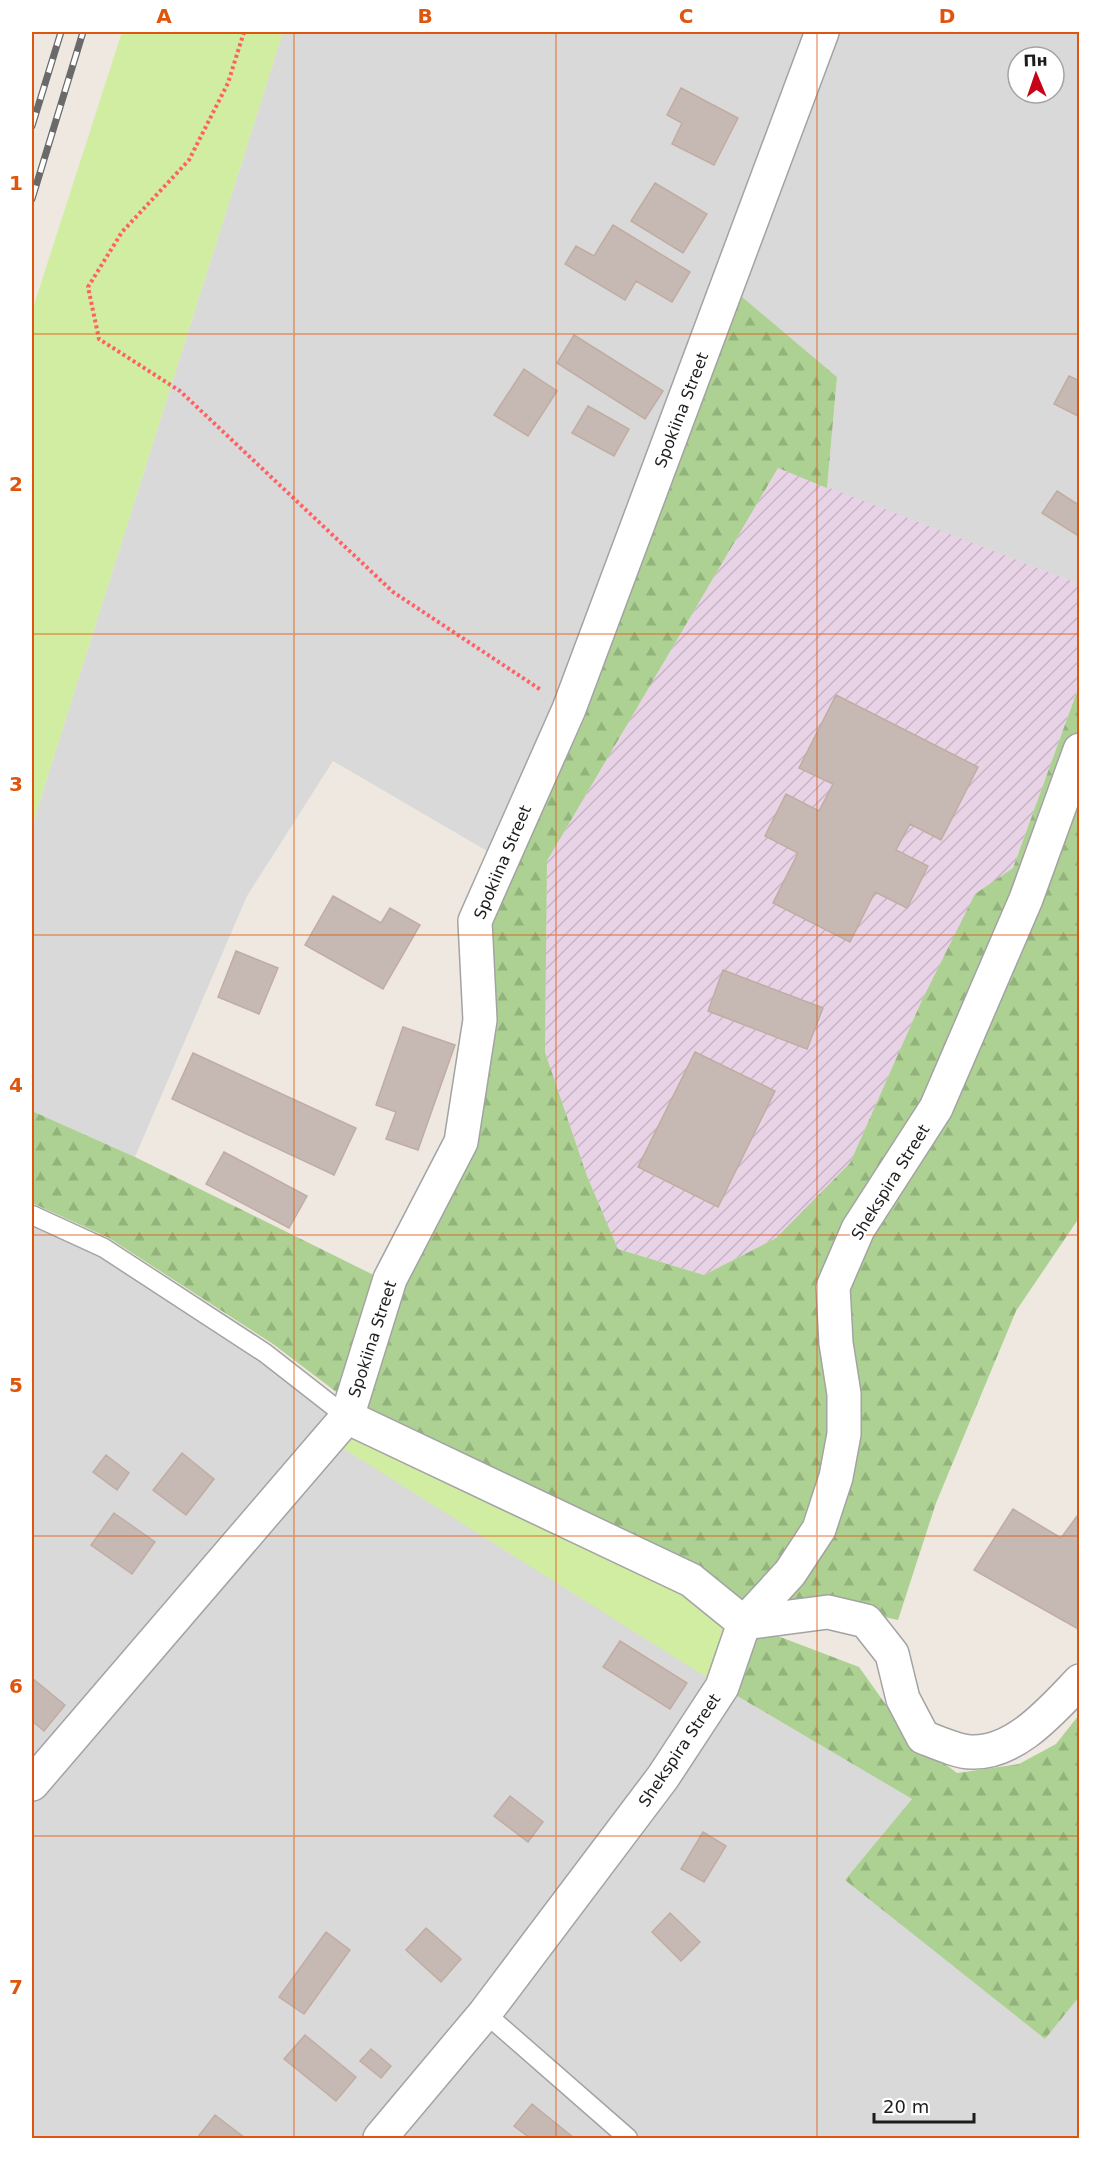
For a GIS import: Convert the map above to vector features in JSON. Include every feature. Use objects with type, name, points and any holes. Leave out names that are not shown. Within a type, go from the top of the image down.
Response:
[{"type":"street","name":"Spokiina Street","points":[[32,1784],[347,1417],[390,1278],[461,1142],[480,1020],[475,921],[569,708],[822,32]]},
{"type":"street","name":"Shekspira Street","points":[[380,2139],[485,2013],[669,1767],[722,1687],[744,1623],[790,1573],[819,1529],[836,1477],[844,1434],[844,1394],[836,1342],[833,1287],[858,1228],[936,1108],[1026,899],[1080,750]]},
{"type":"street","points":[[347,1417],[691,1580],[744,1623],[828,1612],[866,1621],[892,1654],[903,1699],[922,1737],[970,1752],[1005,1746],[1044,1719],[1080,1681]]},
{"type":"lane","points":[[32,1215],[104,1248],[265,1353],[347,1417]]},
{"type":"lane","points":[[485,2013],[628,2139]]},
{"type":"path","points":[[244,32],[228,83],[189,160],[122,232],[88,287],[99,339],[180,391],[393,592],[569,708]]},
{"type":"shaded area","points":[[283,32],[807,32],[560,688],[487,851],[333,761],[247,896],[135,1157],[32,1111],[32,826]]},
{"type":"shaded area","points":[[838,32],[1079,32],[1079,584],[827,488],[837,377],[741,296]]},
{"type":"shaded area","points":[[778,468],[1079,584],[1079,686],[1013,868],[975,895],[922,1000],[850,1163],[776,1238],[704,1275],[618,1249],[587,1176],[545,1052],[547,861]]},
{"type":"shaded area","points":[[32,1215],[104,1248],[722,1687],[912,1799],[846,1880],[1045,2039],[1079,1997],[1079,2138],[32,2138]]},
{"type":"green space","points":[[122,32],[283,32],[32,826],[32,311]]},
{"type":"green space","points":[[741,296],[837,377],[827,488],[778,468],[547,861],[545,1052],[587,1176],[618,1249],[704,1275],[776,1238],[850,1163],[922,1000],[975,894],[1013,868],[1079,686],[1079,1218],[1016,1311],[936,1503],[898,1620],[829,1605],[745,1605],[364,1413],[273,1344],[109,1238],[32,1203],[32,1111],[135,1157],[402,1289],[478,1143],[491,927],[584,719]]},
{"type":"green space","points":[[350,1429],[687,1588],[734,1627],[714,1682],[338,1445]]},
{"type":"green space","points":[[744,1623],[859,1667],[909,1737],[957,1773],[1019,1764],[1056,1744],[1079,1715],[1079,1997],[1045,2039],[845,1880],[912,1799],[722,1687]]},
{"type":"building","points":[[681,88],[738,118],[714,165],[672,144],[682,123],[667,115]]},
{"type":"building","points":[[655,183],[707,214],[683,253],[631,221]]},
{"type":"building","points":[[613,225],[690,272],[672,302],[636,281],[625,300],[565,264],[576,246],[594,256]]},
{"type":"building","points":[[574,335],[663,391],[645,419],[557,363]]},
{"type":"building","points":[[524,369],[557,391],[528,436],[494,415]]},
{"type":"building","points":[[1069,376],[1080,381],[1080,417],[1054,404]]},
{"type":"building","points":[[588,406],[629,429],[614,456],[572,433]]},
{"type":"building","points":[[1057,491],[1080,506],[1080,537],[1042,513]]},
{"type":"building","points":[[836,695],[978,767],[941,840],[910,824],[896,850],[928,866],[907,908],[875,892],[850,942],[773,903],[798,853],[765,836],[786,794],[819,811],[833,784],[799,768]]},
{"type":"building","points":[[333,896],[381,923],[390,908],[420,925],[383,989],[305,945]]},
{"type":"building","points":[[236,951],[278,968],[259,1014],[218,997]]},
{"type":"building","points":[[723,970],[823,1008],[807,1049],[708,1011]]},
{"type":"building","points":[[403,1027],[455,1045],[418,1150],[386,1139],[396,1112],[376,1105]]},
{"type":"building","points":[[695,1052],[775,1091],[718,1207],[638,1167]]},
{"type":"building","points":[[193,1053],[356,1128],[334,1175],[172,1099]]},
{"type":"building","points":[[224,1152],[307,1196],[289,1228],[206,1184]]},
{"type":"building","points":[[182,1453],[214,1479],[186,1515],[153,1490]]},
{"type":"building","points":[[106,1455],[129,1473],[117,1490],[93,1472]]},
{"type":"building","points":[[1013,1509],[1061,1538],[1080,1512],[1080,1630],[974,1570]]},
{"type":"building","points":[[114,1513],[155,1542],[132,1574],[91,1545]]},
{"type":"building","points":[[620,1641],[687,1683],[670,1709],[603,1667]]},
{"type":"building","points":[[32,1678],[65,1705],[44,1731],[32,1721]]},
{"type":"building","points":[[510,1796],[543,1822],[528,1842],[494,1816]]},
{"type":"building","points":[[703,1832],[726,1846],[704,1882],[681,1869]]},
{"type":"building","points":[[670,1913],[700,1942],[681,1961],[652,1932]]},
{"type":"building","points":[[426,1928],[461,1959],[441,1982],[406,1950]]},
{"type":"building","points":[[326,1932],[350,1950],[304,2014],[279,1997]]},
{"type":"building","points":[[305,2035],[356,2077],[336,2101],[284,2059]]},
{"type":"building","points":[[371,2049],[391,2066],[381,2078],[360,2061]]},
{"type":"building","points":[[532,2104],[574,2138],[530,2138],[514,2126]]},
{"type":"building","points":[[215,2115],[245,2138],[197,2138]]},
{"type":"railway","points":[[32,126],[61,32]]},
{"type":"railway","points":[[32,199],[83,32]]}]
